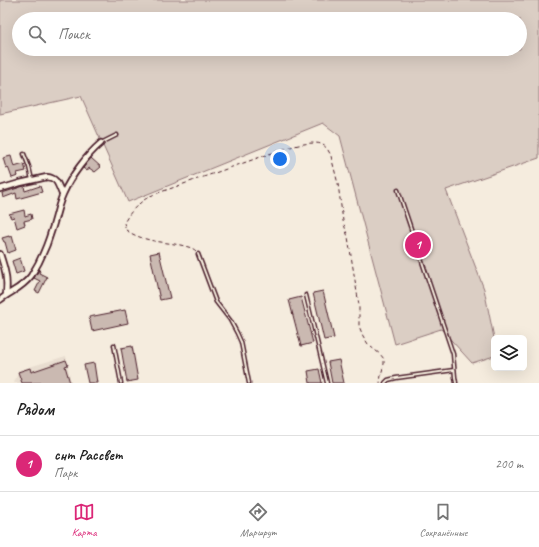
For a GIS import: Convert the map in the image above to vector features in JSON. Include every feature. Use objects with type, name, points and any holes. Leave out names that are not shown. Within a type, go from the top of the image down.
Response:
[{"type":"street","points":[[0,300],[6,295],[20,288],[26,282],[37,265],[48,242],[62,194],[81,164],[101,143]]},
{"type":"street","points":[[0,190],[20,183],[47,177],[54,178],[62,194]]},
{"type":"street","points":[[0,254],[7,275],[6,295]]},
{"type":"lane","points":[[101,143],[117,135]]},
{"type":"lane","points":[[24,154],[32,180]]},
{"type":"lane","points":[[398,190],[453,354],[456,383]]},
{"type":"lane","points":[[198,254],[216,302],[238,333],[249,383]]},
{"type":"lane","points":[[306,294],[327,383]]},
{"type":"lane","points":[[114,345],[121,383]]},
{"type":"lane","points":[[385,383],[388,380],[396,378],[454,370]]},
{"type":"path","points":[[198,254],[195,249],[192,248],[150,240],[133,235],[125,229],[124,223],[145,198],[155,194],[272,152],[309,143],[320,143],[323,145],[329,151],[338,184],[343,221],[348,237],[359,305],[360,329],[368,344],[384,359],[380,383]]},
{"type":"shaded area","points":[[0,0],[539,0],[539,158],[446,190],[484,289],[493,335],[491,335],[491,357],[472,363],[441,329],[395,344],[340,136],[323,123],[128,202],[81,96],[0,114]]},
{"type":"shaded area","points":[[66,356],[71,383],[14,383],[19,370]]},
{"type":"building","points":[[11,156],[14,167],[24,164],[26,171],[17,173],[18,176],[12,178],[8,167],[6,168],[3,158]]},
{"type":"building","points":[[91,158],[101,167],[95,172],[89,168],[87,171],[83,168]]},
{"type":"building","points":[[24,186],[25,191],[40,186],[42,192],[17,199],[16,193],[3,198],[2,193]]},
{"type":"building","points":[[24,210],[25,216],[31,214],[32,219],[24,221],[25,225],[17,228],[14,217],[11,218],[9,214]]},
{"type":"building","points":[[12,236],[16,250],[8,253],[5,242],[2,238]]},
{"type":"building","points":[[159,252],[170,298],[160,300],[150,254]]},
{"type":"building","points":[[20,258],[24,271],[16,274],[12,261]]},
{"type":"building","points":[[39,270],[39,273],[47,277],[39,293],[35,291],[40,281],[34,278]]},
{"type":"building","points":[[323,291],[334,338],[324,340],[313,293]]},
{"type":"building","points":[[301,297],[313,343],[301,346],[289,300]]},
{"type":"building","points":[[125,310],[128,323],[92,331],[89,317]]},
{"type":"building","points":[[132,346],[138,380],[127,382],[121,348]]},
{"type":"building","points":[[66,360],[68,365],[65,366],[70,383],[22,383],[18,372],[30,368],[31,372]]},
{"type":"building","points":[[339,360],[344,383],[332,383],[328,362]]},
{"type":"building","points":[[94,363],[97,383],[88,383],[84,365]]},
{"type":"building","points":[[319,369],[322,383],[310,383],[308,371]]},
{"type":"place","name":"снт Рассвет","points":[[418,245]]}]
